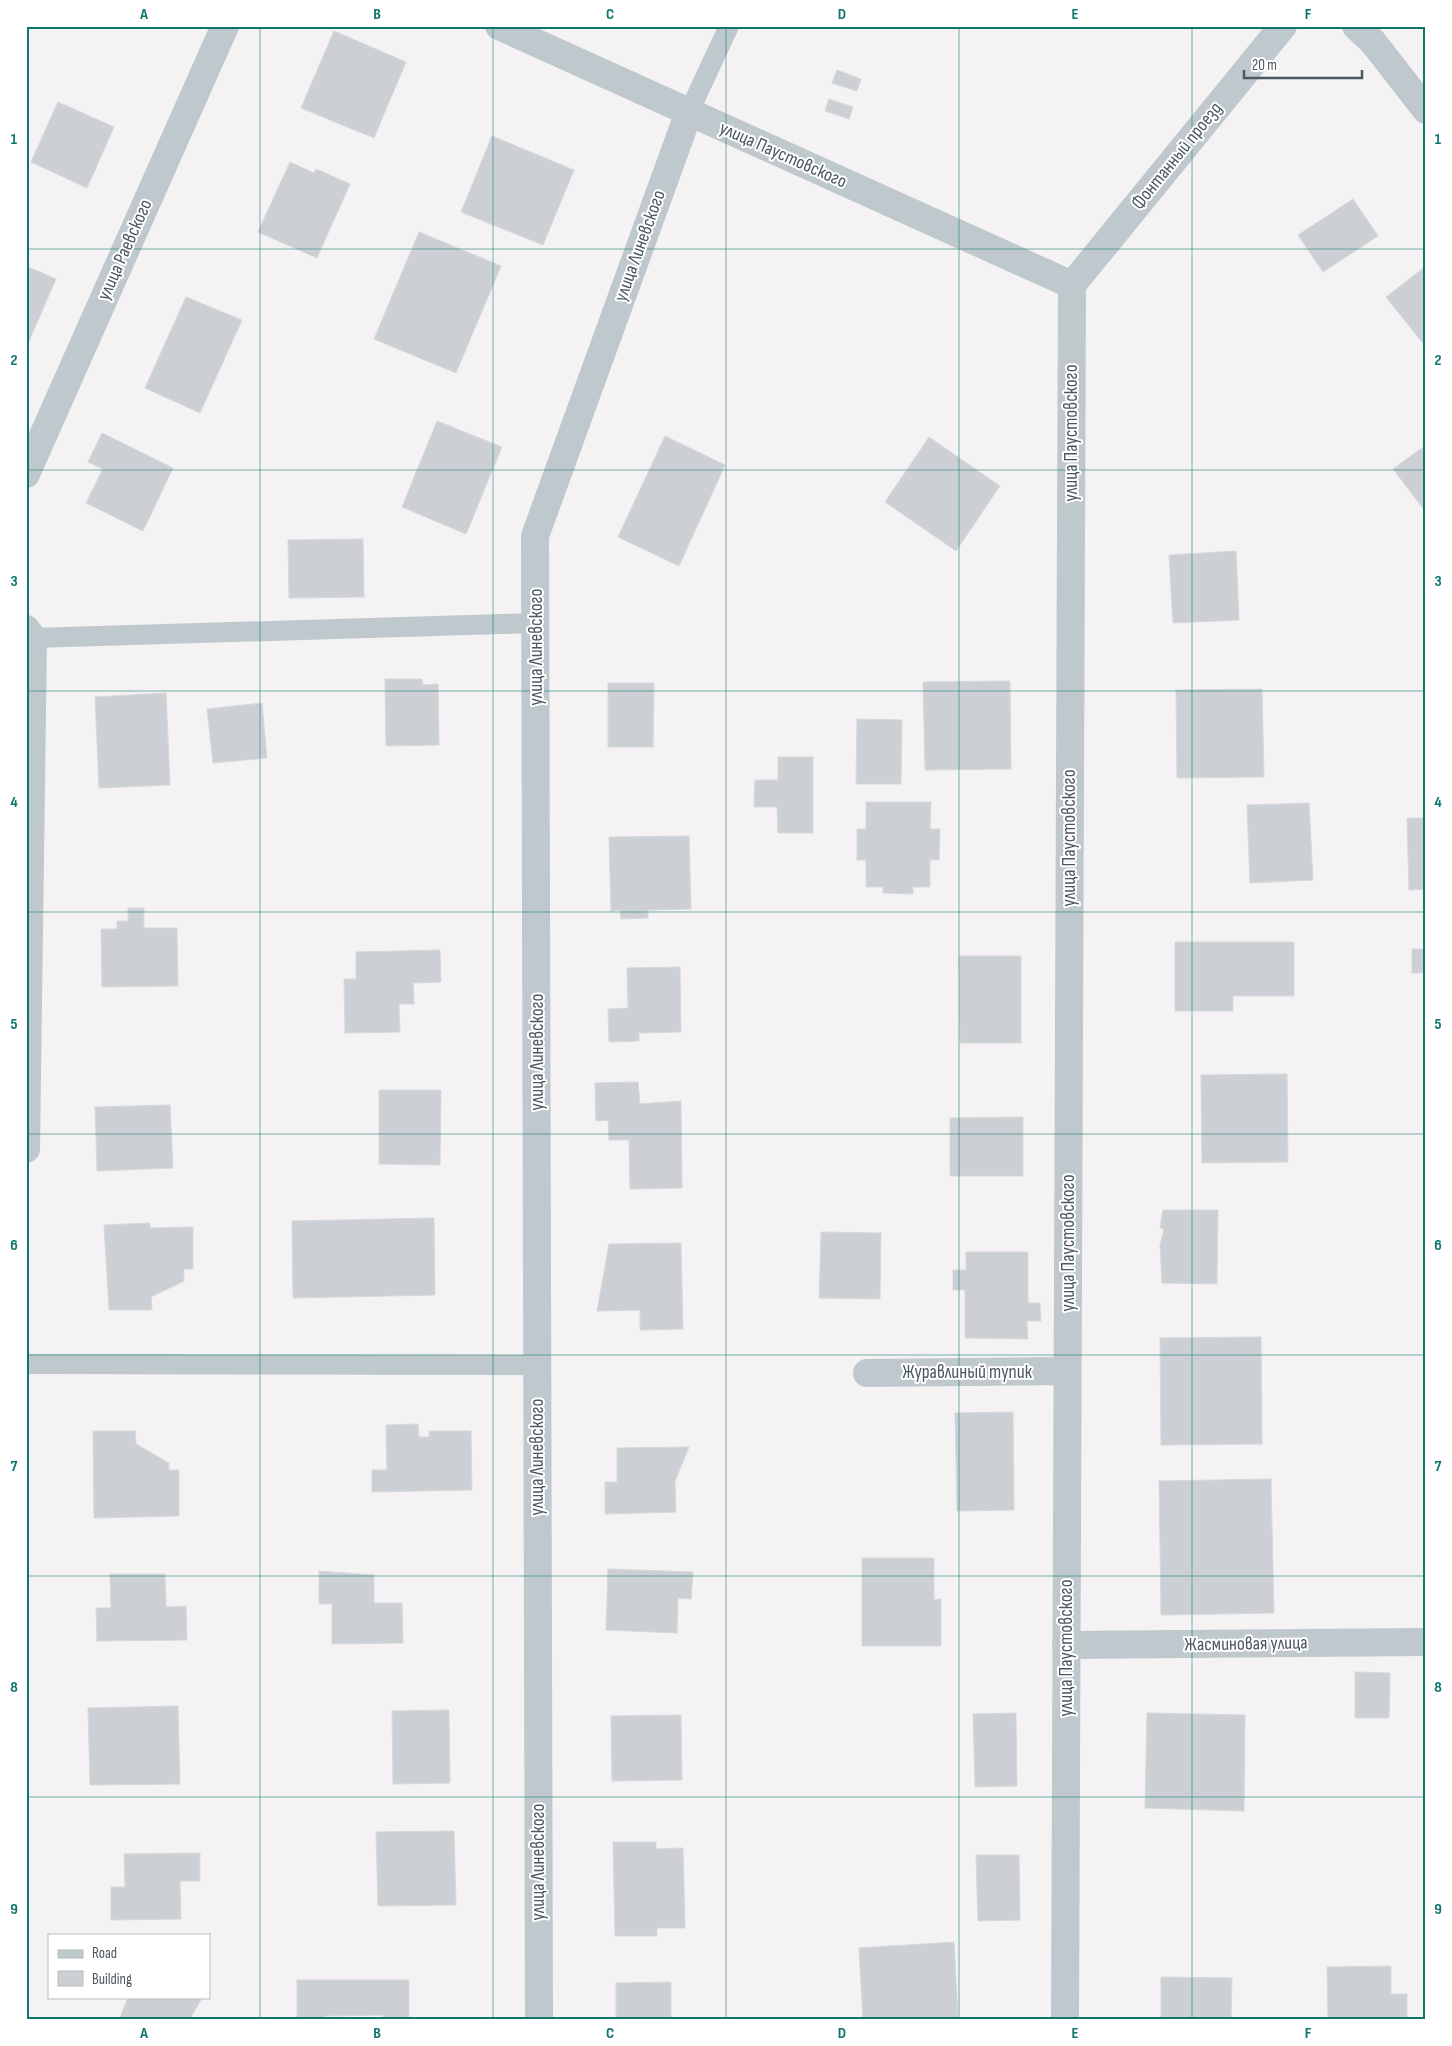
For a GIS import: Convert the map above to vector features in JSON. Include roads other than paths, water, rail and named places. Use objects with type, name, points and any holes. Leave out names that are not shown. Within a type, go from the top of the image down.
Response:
[{"type":"street","name":"улица Раевского","points":[[26,474],[224,26]]},
{"type":"street","name":"улица Паустовского","points":[[499,26],[1072,285],[1065,2020]]},
{"type":"street","name":"Фонтанный проезд","points":[[1072,285],[1283,26]]},
{"type":"street","points":[[1356,26],[1374,42],[1426,110]]},
{"type":"street","name":"улица Линевского","points":[[538,2020],[535,536],[689,112]]},
{"type":"street","points":[[26,1149],[30,634]]},
{"type":"street","name":"Журавлиный тупик","points":[[867,1373],[1067,1371]]},
{"type":"street","name":"Жасминовая улица","points":[[1066,1645],[1426,1642]]},
{"type":"lane","points":[[689,112],[729,26]]},
{"type":"lane","points":[[30,634],[536,623]]},
{"type":"lane","points":[[26,1364],[537,1364]]}]
